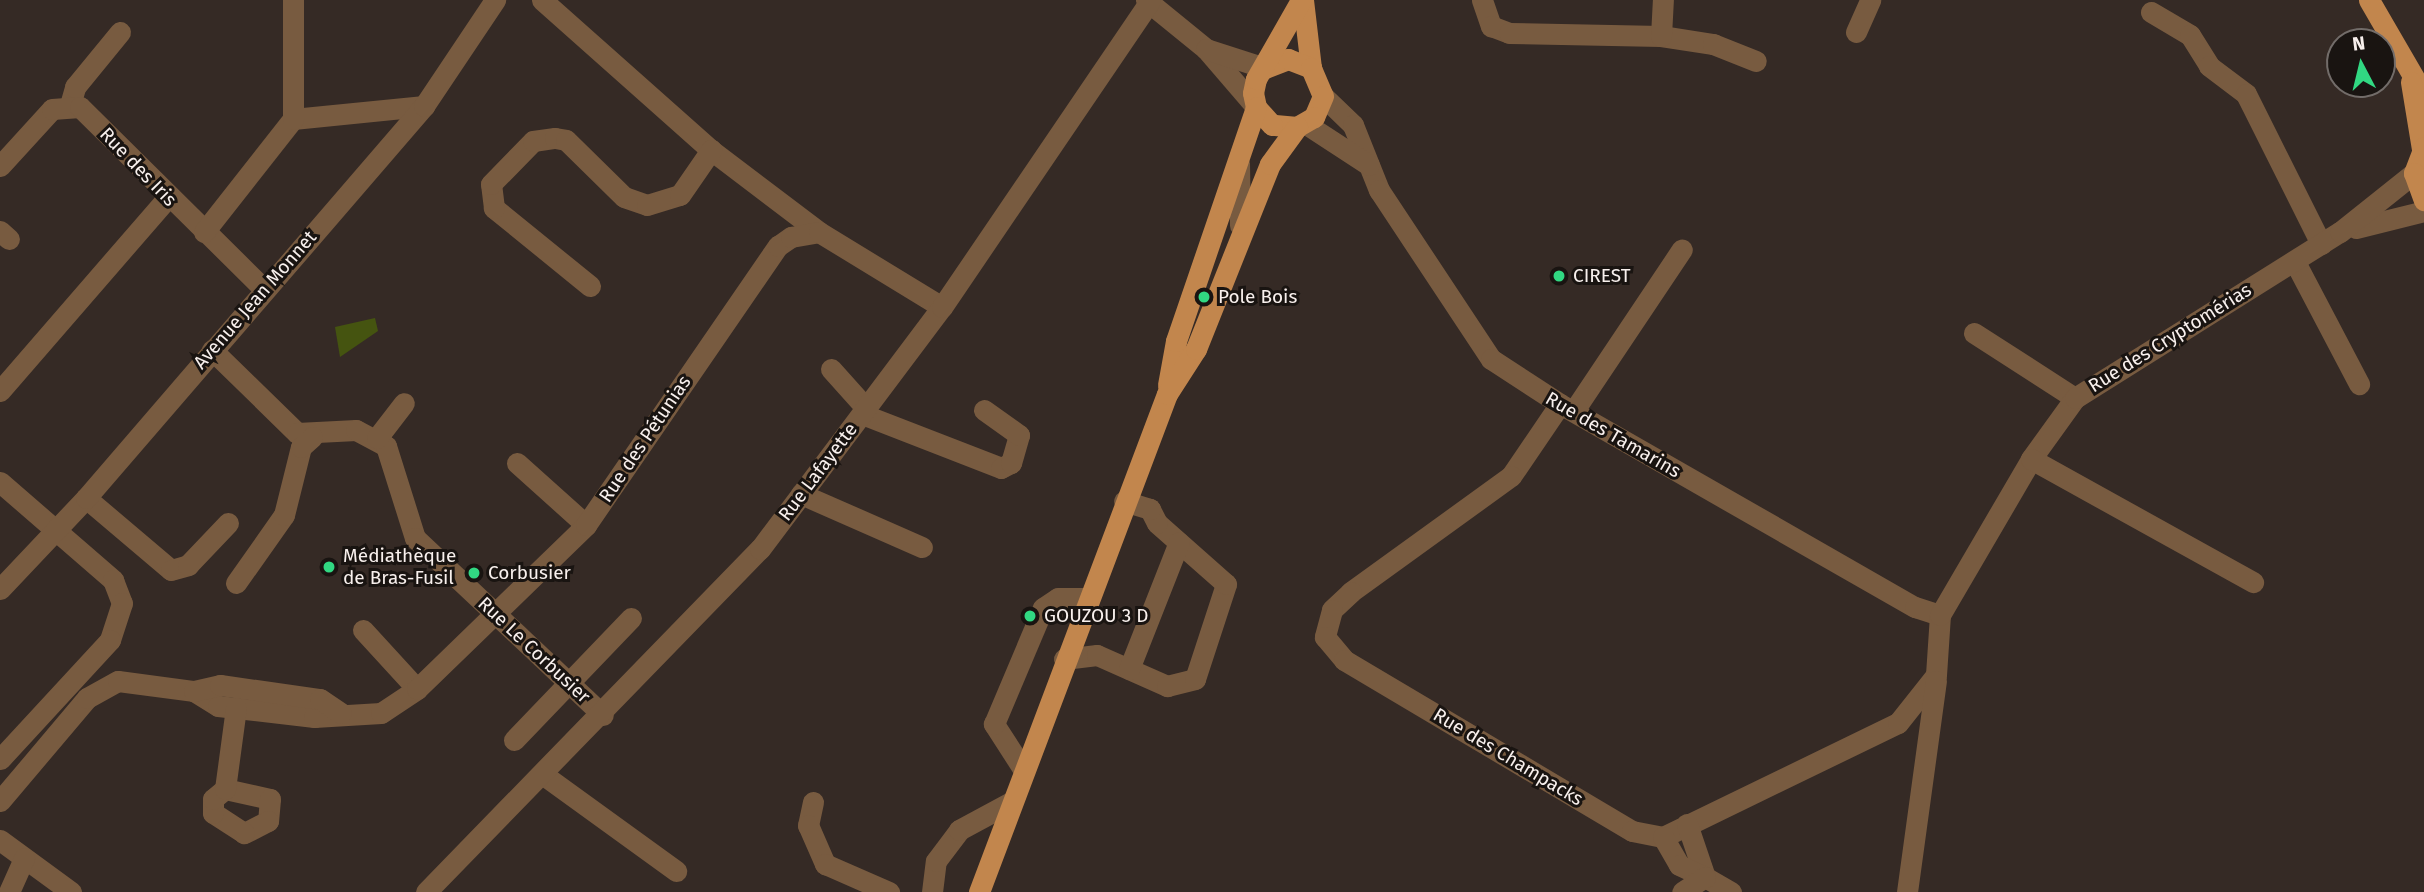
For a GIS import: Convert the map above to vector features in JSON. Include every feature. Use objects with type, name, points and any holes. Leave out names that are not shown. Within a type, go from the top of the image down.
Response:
[{"type":"main road","points":[[979,892],[1086,598],[1167,394],[1196,349],[1240,225],[1301,126],[1323,96],[1311,68],[1302,0]]},
{"type":"main road","points":[[1167,394],[1176,341],[1256,107],[1254,86],[1302,0]]},
{"type":"main road","points":[[2370,0],[2417,87],[2423,148],[2414,173],[2424,200]]},
{"type":"main road","points":[[1265,68],[1288,59],[1311,68]]},
{"type":"main road","points":[[1256,107],[1272,125],[1301,126]]},
{"type":"street","points":[[204,232],[293,119],[293,0]]},
{"type":"street","name":"Avenue Jean Monnet","points":[[0,589],[86,498],[424,106],[495,0]]},
{"type":"street","points":[[542,0],[711,150],[819,232],[942,307]]},
{"type":"street","points":[[1482,0],[1491,26],[1509,33],[1661,36],[1713,44],[1756,61]]},
{"type":"street","points":[[1661,36],[1663,0]]},
{"type":"street","points":[[1856,32],[1870,0]]},
{"type":"street","points":[[1147,1],[1206,49],[1256,107]]},
{"type":"street","name":"Rue Lafayette","points":[[426,892],[545,776],[760,549],[942,307],[1147,1]]},
{"type":"street","points":[[2151,12],[2190,35],[2209,66],[2246,93],[2321,244]]},
{"type":"street","points":[[0,166],[40,118],[70,105],[75,87],[120,32]]},
{"type":"street","points":[[1206,49],[1265,68]]},
{"type":"street","name":"Rue des Tamarins","points":[[1323,96],[1353,125],[1379,190],[1490,359],[1567,407],[1915,607],[1940,615]]},
{"type":"street","name":"Rue des Iris","points":[[70,105],[80,107],[167,198],[264,289]]},
{"type":"street","points":[[293,119],[424,106]]},
{"type":"street","points":[[1301,126],[1369,165]]},
{"type":"street","points":[[590,286],[494,208],[491,184],[533,141],[555,138],[566,140],[624,197],[655,204],[680,195],[711,150]]},
{"type":"street","points":[[1239,163],[1240,225]]},
{"type":"street","name":"Rue des Cryptomérias","points":[[1940,615],[2031,459],[2075,398],[2295,262],[2340,232],[2414,173]]},
{"type":"street","points":[[0,391],[167,198]]},
{"type":"street","name":"Rue des Cryptomérias","points":[[2340,232],[2424,211]]},
{"type":"street","name":"Rue des Pétunias","points":[[0,801],[103,687],[139,680],[194,691],[218,706],[314,717],[341,713],[381,713],[417,689],[586,525],[778,246],[819,232]]},
{"type":"street","points":[[1567,407],[1682,249]]},
{"type":"street","points":[[2295,262],[2359,384]]},
{"type":"street","points":[[1974,333],[2075,398]]},
{"type":"street","points":[[212,351],[297,433],[312,437],[356,430],[377,438],[404,402]]},
{"type":"street","points":[[831,369],[864,411],[1001,468],[1011,463],[1019,435],[984,410]]},
{"type":"street","name":"Rue des Champacks","points":[[1567,407],[1511,476],[1351,592],[1332,610],[1325,637],[1344,660],[1632,831],[1663,836]]},
{"type":"street","points":[[236,583],[284,514],[301,446],[312,437]]},
{"type":"street","name":"Rue Le Corbusier","points":[[377,438],[392,457],[415,538],[603,715]]},
{"type":"street","points":[[2031,459],[2253,582]]},
{"type":"street","points":[[517,463],[586,525]]},
{"type":"street","points":[[0,482],[113,580],[121,615],[110,640],[0,759]]},
{"type":"street","points":[[801,494],[922,547]]},
{"type":"street","points":[[86,498],[171,570],[188,565],[228,523]]},
{"type":"street","points":[[1064,659],[1097,655],[1167,686],[1195,679],[1226,584],[1179,542],[1150,509],[1124,501]]},
{"type":"street","points":[[1129,669],[1179,542]]},
{"type":"street","points":[[1023,769],[994,724],[1043,608],[1058,598],[1086,598]]},
{"type":"street","points":[[1908,892],[1936,675],[1940,615]]},
{"type":"street","points":[[514,740],[631,618]]},
{"type":"street","points":[[363,630],[417,689]]},
{"type":"street","points":[[1731,892],[1679,865],[1663,836],[1898,723],[1920,703],[1936,675]]},
{"type":"street","name":"Rue des Pétunias","points":[[194,691],[220,685],[307,697],[341,713]]},
{"type":"street","points":[[225,789],[236,708]]},
{"type":"street","points":[[545,776],[676,871]]},
{"type":"street","points":[[813,802],[808,825],[825,864],[889,892]]},
{"type":"street","points":[[932,892],[936,861],[959,830],[1011,802]]},
{"type":"street","points":[[1687,824],[1705,877]]},
{"type":"street","points":[[0,840],[71,892]]},
{"type":"street","points":[[9,892],[24,858]]},
{"type":"street","points":[[1682,892],[1705,877]]},
{"type":"green space","points":[[375,318],[378,331],[340,357],[335,327]]},
{"type":"place","name":"CIREST","points":[[1559,276]]},
{"type":"place","name":"Pole Bois","points":[[1204,297]]},
{"type":"place","name":"Médiathèque de Bras-Fusil","points":[[329,567]]},
{"type":"place","name":"Corbusier","points":[[474,573]]},
{"type":"place","name":"GOUZOU 3 D","points":[[1030,616]]}]
